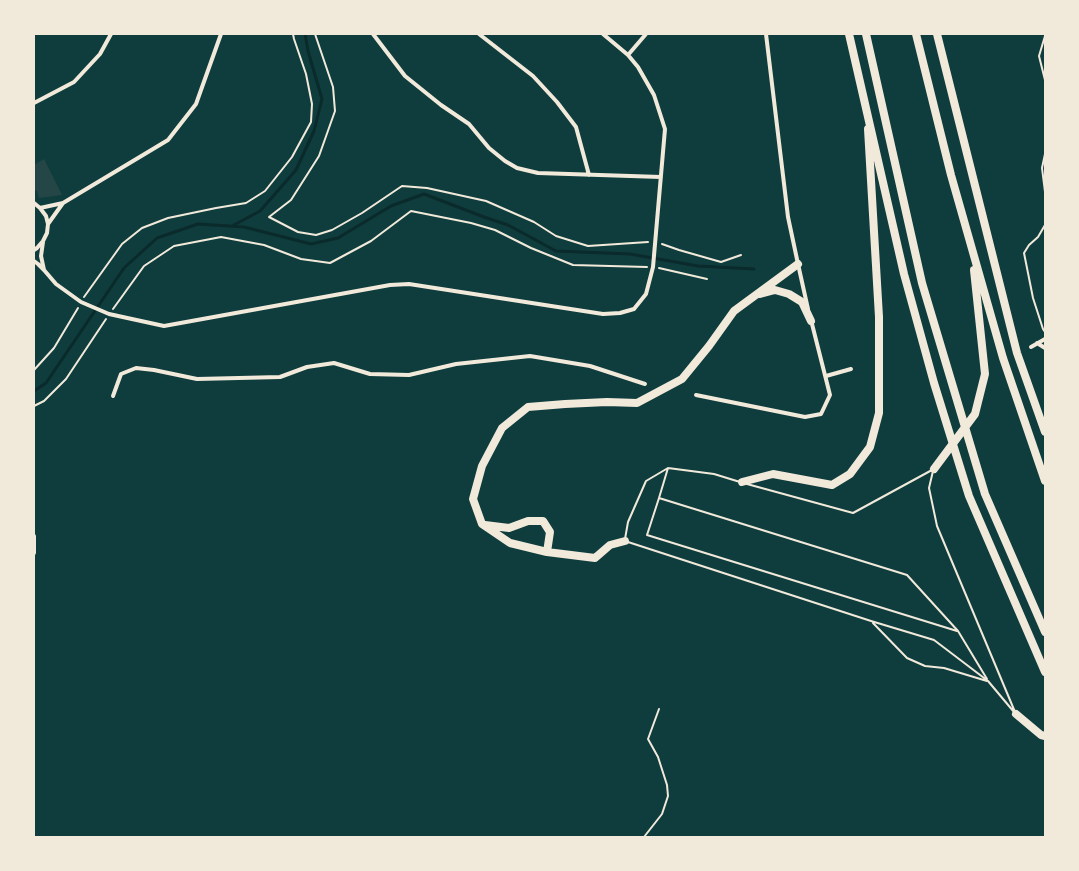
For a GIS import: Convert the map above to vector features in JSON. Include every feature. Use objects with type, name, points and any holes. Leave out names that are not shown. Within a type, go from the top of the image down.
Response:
[{"type":"highway","points":[[849,34],[904,274],[934,383],[969,496],[1045,672]]},
{"type":"highway","points":[[866,34],[922,283],[950,380],[985,494],[1045,632]]},
{"type":"highway","points":[[916,34],[951,175],[1003,358],[1045,481]]},
{"type":"highway","points":[[937,34],[1017,353],[1045,432]]},
{"type":"highway","points":[[742,482],[773,474],[832,485],[850,474],[870,447],[879,413],[879,317],[866,104]]},
{"type":"highway","points":[[934,469],[975,414],[985,374],[972,250]]},
{"type":"highway","points":[[625,541],[610,545],[596,558],[547,552],[510,543],[482,524],[473,499],[482,466],[502,428],[528,407],[607,402],[637,403],[682,379],[734,311],[798,264]]},
{"type":"highway","points":[[755,296],[776,290],[789,294],[802,302],[811,321]]},
{"type":"highway","points":[[482,524],[510,528],[528,521],[543,521],[550,532],[547,552]]},
{"type":"highway","points":[[1016,714],[1044,737]]},
{"type":"street","points":[[34,103],[74,82],[100,54],[111,34]]},
{"type":"street","points":[[40,208],[63,203],[168,140],[196,104],[221,34]]},
{"type":"street","points":[[373,34],[405,76],[469,124],[490,148],[505,161],[517,168],[538,173],[661,177]]},
{"type":"street","points":[[479,34],[533,76],[557,102],[576,127],[589,175]]},
{"type":"street","points":[[34,261],[56,284],[81,302],[109,314],[164,326],[390,285],[409,284],[603,314],[620,313],[634,309],[646,294],[653,267],[665,129],[654,94],[638,67],[628,55],[604,34]]},
{"type":"street","points":[[628,55],[646,34]]},
{"type":"street","points":[[696,395],[805,417],[821,414],[830,395],[788,217],[766,34]]},
{"type":"street","points":[[34,203],[46,216],[48,224],[41,256],[44,270]]},
{"type":"street","points":[[48,224],[63,203]]},
{"type":"street","points":[[34,250],[44,241]]},
{"type":"street","points":[[1031,346],[1045,339]]},
{"type":"street","points":[[1037,343],[1045,348]]},
{"type":"street","points":[[113,396],[121,374],[136,368],[196,379],[280,377],[307,367],[334,363],[370,374],[409,376],[456,364],[530,356],[590,366],[644,384]]},
{"type":"street","points":[[826,376],[851,369]]},
{"type":"street","points":[[34,536],[34,553]]},
{"type":"lane","points":[[668,468],[648,535],[958,631]]},
{"type":"lane","points":[[934,469],[853,513],[714,474],[668,468],[646,481],[628,522],[625,541],[934,640],[988,681]]},
{"type":"lane","points":[[934,469],[929,488],[937,526],[1016,714]]},
{"type":"lane","points":[[659,498],[907,575],[958,631],[988,681],[1016,714]]},
{"type":"lane","points":[[872,621],[907,658],[925,666],[944,668],[988,681]]},
{"type":"path","points":[[34,370],[54,348],[81,302],[122,244],[142,228],[168,218],[246,203],[265,191],[292,157],[311,122],[312,104],[306,74],[293,34]]},
{"type":"path","points":[[315,34],[333,87],[335,111],[319,156],[291,200],[269,217],[298,232],[316,235],[332,230],[362,213],[402,186],[426,188],[486,201],[534,222],[556,236],[588,246],[655,241],[721,262],[741,255]]},
{"type":"path","points":[[1045,36],[1039,56],[1045,80]]},
{"type":"path","points":[[1045,154],[1042,168],[1045,192]]},
{"type":"path","points":[[34,406],[44,401],[66,379],[109,314],[144,266],[174,246],[222,237],[264,245],[301,259],[330,263],[371,240],[411,212],[471,223],[495,230],[531,248],[573,265],[653,267],[707,278]]},
{"type":"path","points":[[1045,225],[1038,237],[1029,244],[1024,253],[1033,298],[1045,332]]},
{"type":"path","points":[[644,837],[662,814],[668,796],[667,785],[658,757],[648,739],[659,709]]},
{"type":"shaded area","points":[[44,159],[62,195],[39,198],[37,191],[34,190],[34,165]]},
{"type":"waterway","points":[[232,226],[260,211],[296,170],[314,131],[322,99],[305,34]]},
{"type":"waterway","points":[[34,391],[46,383],[124,268],[157,238],[198,224],[244,227],[311,244],[338,238],[391,206],[424,194],[508,225],[556,251],[630,254],[698,266],[754,269]]}]
